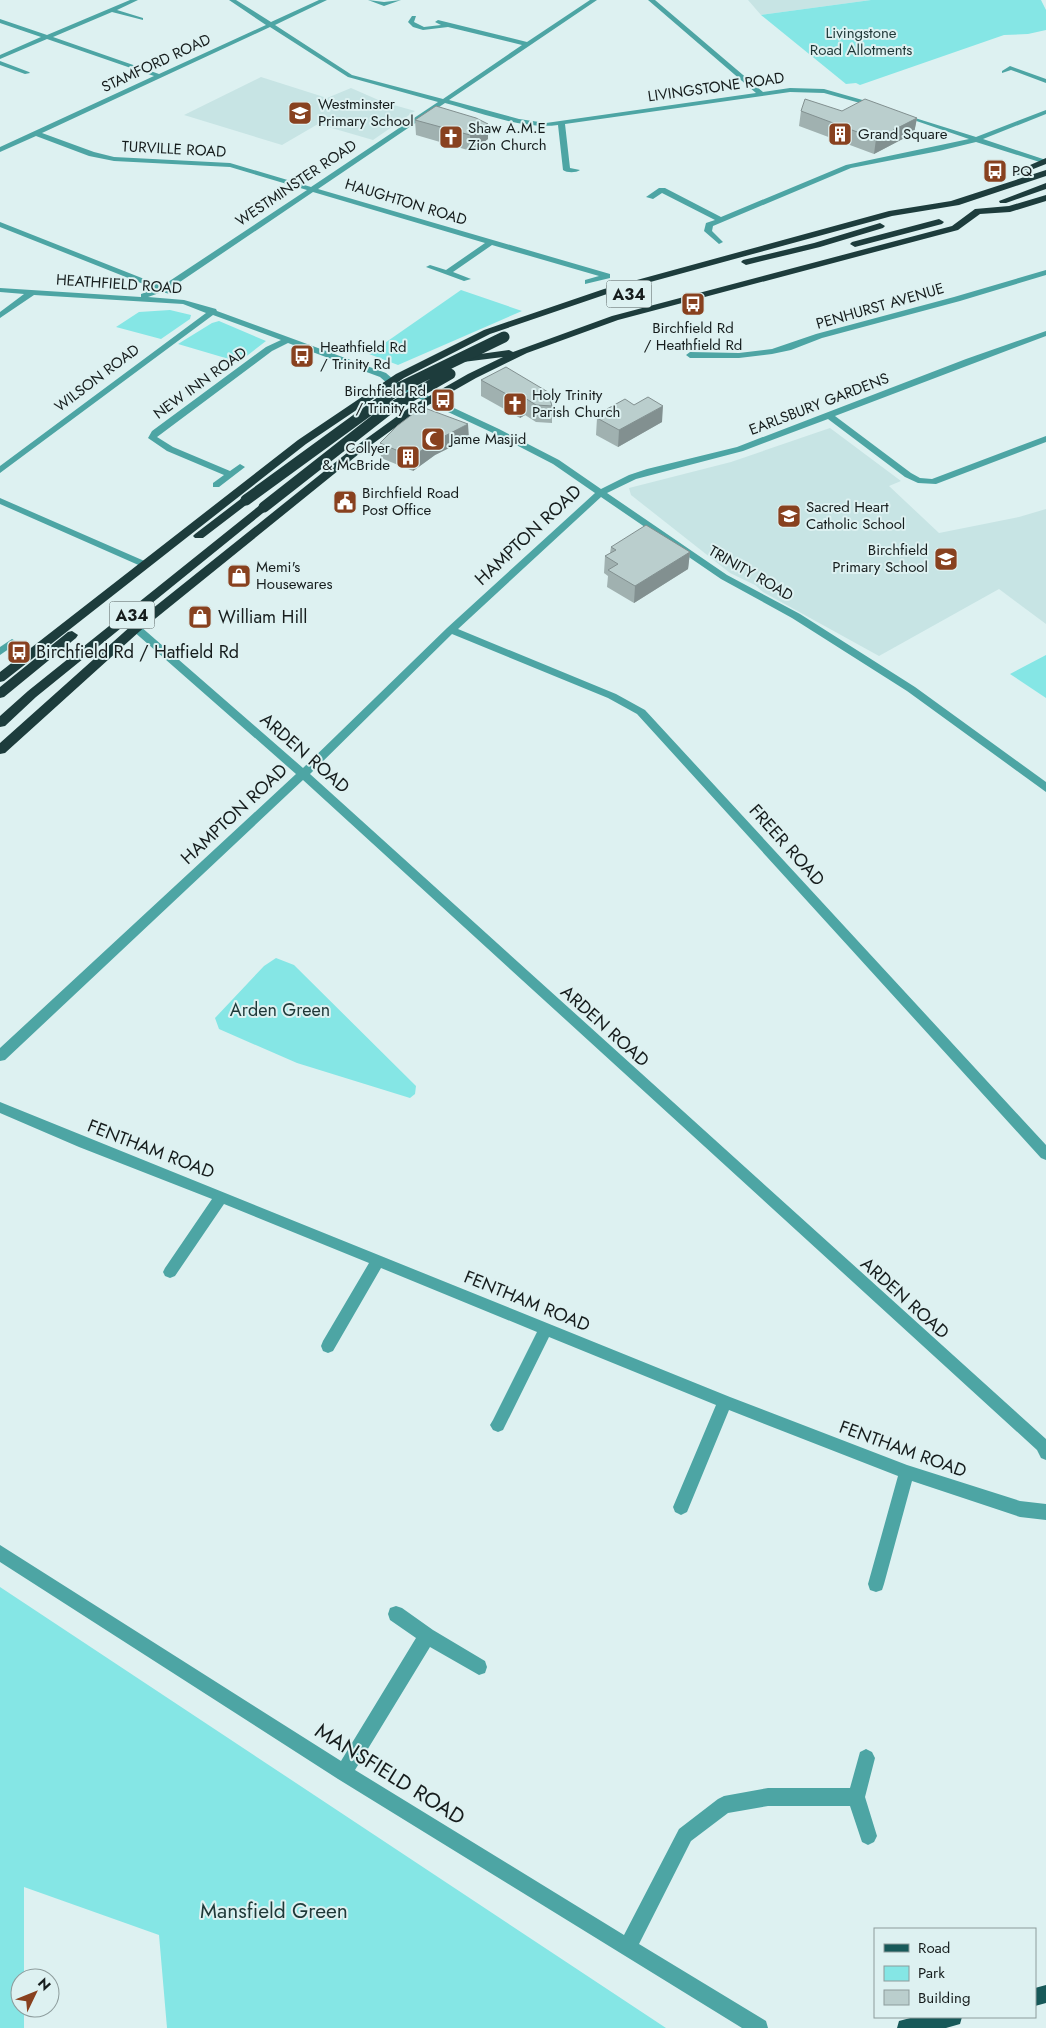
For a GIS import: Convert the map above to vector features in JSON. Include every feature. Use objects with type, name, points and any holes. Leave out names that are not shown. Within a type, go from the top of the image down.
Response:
[{"type":"highway","points":[[0,678],[302,442],[339,416],[394,383],[487,332],[607,291],[804,236],[892,213],[960,202],[983,186],[1045,162]]},
{"type":"highway","name":"A34","points":[[0,694],[97,614],[246,500],[312,450],[401,388],[516,331],[606,301],[817,245],[960,202],[1046,173]]},
{"type":"highway","points":[[787,262],[978,211],[1046,186]]},
{"type":"highway","points":[[339,416],[402,407],[472,376],[523,350],[621,316],[955,228],[978,211],[1010,209],[1046,198]]},
{"type":"highway","name":"A34","points":[[578,320],[768,268]]},
{"type":"highway","name":"A34","points":[[0,723],[32,694],[389,409],[464,366],[515,343]]},
{"type":"highway","points":[[394,383],[450,361],[523,350]]},
{"type":"highway","points":[[0,750],[136,628],[356,451],[406,415],[427,397]]},
{"type":"main road","points":[[906,2028],[949,2018]]},
{"type":"street","points":[[0,56],[135,0]]},
{"type":"street","name":"LIVINGSTONE ROAD","points":[[232,0],[350,76],[519,121],[546,125],[561,124],[790,90],[824,92],[888,109]]},
{"type":"street","name":"STAMFORD ROAD","points":[[0,150],[324,0]]},
{"type":"street","points":[[371,0],[384,4],[398,0]]},
{"type":"street","name":"WESTMINSTER ROAD","points":[[137,298],[164,290],[312,188],[594,0]]},
{"type":"street","points":[[651,0],[760,93]]},
{"type":"street","points":[[112,10],[141,19]]},
{"type":"street","points":[[414,18],[411,22],[416,27],[427,30],[447,25]]},
{"type":"street","points":[[0,21],[159,76]]},
{"type":"street","points":[[438,22],[529,45]]},
{"type":"street","points":[[0,63],[28,73]]},
{"type":"street","points":[[1004,72],[1010,68],[1046,81]]},
{"type":"street","points":[[896,112],[974,140],[1045,162]]},
{"type":"street","points":[[719,242],[708,231],[709,225],[840,168],[974,140],[1016,122],[1046,112]]},
{"type":"street","points":[[561,124],[567,170],[576,170]]},
{"type":"street","name":"TURVILLE ROAD","points":[[35,133],[92,154],[114,159],[230,165],[312,188]]},
{"type":"street","name":"HAUGHTON ROAD","points":[[312,188],[607,276],[588,282]]},
{"type":"street","points":[[650,197],[662,190],[720,219]]},
{"type":"street","points":[[0,224],[100,265],[142,285],[164,290],[184,302]]},
{"type":"street","points":[[448,272],[491,242]]},
{"type":"street","points":[[430,267],[467,279]]},
{"type":"street","name":"PENHURST AVENUE","points":[[690,355],[742,355],[778,351],[800,346],[819,336],[957,299],[1046,272]]},
{"type":"street","name":"HEATHFIELD ROAD","points":[[0,290],[184,302],[288,340],[306,352],[354,372],[381,382],[394,383],[427,397]]},
{"type":"street","points":[[0,316],[32,292]]},
{"type":"street","name":"WILSON ROAD","points":[[0,470],[213,311]]},
{"type":"street","name":"EARLSBURY GARDENS","points":[[600,493],[616,482],[738,450],[1046,333]]},
{"type":"street","name":"NEW INN ROAD","points":[[230,474],[170,449],[152,438],[155,433],[217,386],[269,350],[288,340]]},
{"type":"street","name":"TRINITY ROAD","points":[[427,397],[556,462],[724,577],[796,616],[911,689],[1046,788]]},
{"type":"street","points":[[828,415],[908,475],[918,480],[933,482],[1046,439]]},
{"type":"street","points":[[216,485],[240,467]]},
{"type":"street","name":"HAMPTON ROAD","points":[[0,1056],[303,774],[451,630],[600,493]]},
{"type":"street","points":[[0,501],[146,565]]},
{"type":"street","name":"ARDEN ROAD","points":[[136,628],[303,774],[1035,1439],[1046,1453]]},
{"type":"street","name":"FREER ROAD","points":[[451,630],[612,696],[641,712],[1046,1154]]},
{"type":"street","points":[[0,652],[12,642]]},
{"type":"street","name":"FENTHAM ROAD","points":[[0,1108],[221,1196],[725,1402],[907,1472],[1020,1509],[1046,1512]]},
{"type":"street","points":[[170,1272],[221,1196]]},
{"type":"street","points":[[328,1346],[378,1260]]},
{"type":"street","points":[[498,1425],[546,1329]]},
{"type":"street","points":[[681,1507],[725,1402]]},
{"type":"street","points":[[876,1584],[907,1472]]},
{"type":"street","name":"MANSFIELD ROAD","points":[[0,1553],[344,1773],[759,2028]]},
{"type":"street","points":[[396,1614],[427,1636],[479,1667]]},
{"type":"street","points":[[344,1773],[427,1636]]},
{"type":"street","points":[[866,1758],[856,1797],[868,1836]]},
{"type":"street","points":[[628,1947],[685,1835],[724,1805],[768,1797],[856,1797]]},
{"type":"shaded area","points":[[748,0],[871,0],[761,15]]},
{"type":"shaded area","name":"Westminster Primary School","points":[[261,77],[327,98],[351,88],[383,102],[415,111],[373,140],[318,124],[282,145],[184,115]]},
{"type":"shaded area","points":[[830,428],[901,481],[889,486],[939,533],[1019,517],[1046,509],[1046,624],[999,589],[879,656],[763,592],[755,585],[730,573],[631,495],[629,488],[731,462]]},
{"type":"green space","name":"Livingstone Road Allotments","points":[[871,0],[1041,0],[1046,10],[1046,30],[1028,34],[1004,35],[860,85],[856,83],[846,84],[761,15]]},
{"type":"green space","points":[[461,290],[522,311],[398,365],[369,354]]},
{"type":"green space","points":[[170,310],[191,315],[190,319],[161,339],[116,327],[139,312]]},
{"type":"green space","points":[[219,321],[266,341],[239,362],[178,344],[212,323]]},
{"type":"green space","points":[[1046,655],[1046,698],[1010,674]]},
{"type":"green space","name":"Arden Green","points":[[276,958],[294,965],[416,1086],[415,1094],[410,1098],[297,1063],[219,1029],[215,1018],[264,966]]},
{"type":"green space","name":"Mansfield Green","points":[[0,1587],[666,2028],[167,2028],[159,1935],[24,1887],[24,1968],[10,1968],[10,2018],[24,2018],[24,2028],[0,2028]]},
{"type":"building","points":[[805,99],[842,111],[865,99],[917,118],[876,139],[801,111]]},
{"type":"building","points":[[436,106],[476,118],[488,124],[470,135],[415,120]]},
{"type":"building","points":[[506,367],[548,392],[552,406],[536,405],[525,398],[519,401],[481,380]]},
{"type":"building","points":[[648,397],[663,406],[619,430],[597,418],[610,411],[607,409],[625,399],[634,405]]},
{"type":"building","points":[[422,407],[468,424],[435,441],[412,457],[380,443],[397,426]]},
{"type":"building","points":[[646,525],[690,552],[635,586],[608,570],[618,564],[605,556],[616,550],[611,547]]},
{"type":"place","name":"Westminster Primary School","points":[[300,113]]},
{"type":"place","name":"Grand Square","points":[[840,134]]},
{"type":"place","name":"Shaw A.M.E Zion Church","points":[[451,137]]},
{"type":"place","name":"PQ","points":[[995,171]]},
{"type":"place","name":"Birchfield Rd / Heathfield Rd","points":[[693,304]]},
{"type":"place","name":"Heathfield Rd / Trinity Rd","points":[[302,356]]},
{"type":"place","name":"Birchfield Rd / Trinity Rd","points":[[443,400]]},
{"type":"place","name":"Holy Trinity Parish Church","points":[[515,404]]},
{"type":"place","name":"Jame Masjid","points":[[433,439]]},
{"type":"place","name":"Collyer & McBride","points":[[408,457]]},
{"type":"place","name":"Birchfield Road Post Office","points":[[345,502]]},
{"type":"place","name":"Sacred Heart Catholic School","points":[[789,516]]},
{"type":"place","name":"Birchfield Primary School","points":[[946,559]]},
{"type":"place","name":"Memi's Housewares","points":[[239,576]]},
{"type":"place","name":"William Hill","points":[[200,617]]},
{"type":"place","name":"Birchfield Rd / Hatfield Rd","points":[[19,652]]}]
